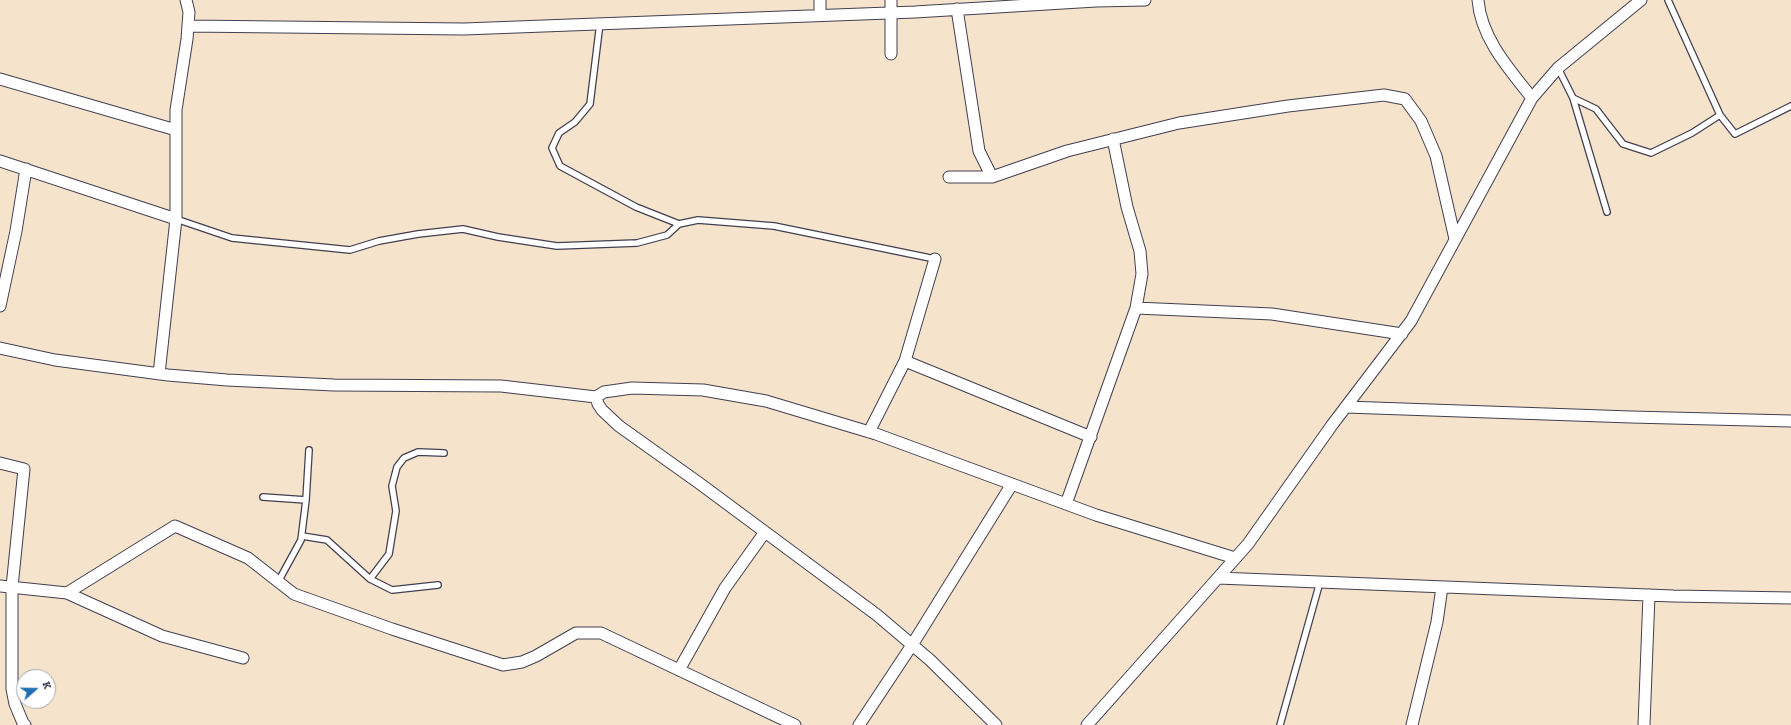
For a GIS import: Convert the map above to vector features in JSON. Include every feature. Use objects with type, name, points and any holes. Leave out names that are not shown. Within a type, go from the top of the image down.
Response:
[{"type":"street","points":[[159,374],[176,219],[176,110],[187,39],[189,12],[186,0]]},
{"type":"street","points":[[820,0],[820,15]]},
{"type":"street","points":[[891,0],[891,54]]},
{"type":"street","points":[[188,26],[464,29],[1145,0]]},
{"type":"street","points":[[1478,0],[1479,10],[1494,49],[1532,98]]},
{"type":"street","points":[[1093,724],[1248,544],[1346,407],[1402,334],[1411,321],[1532,98],[1558,68],[1641,0]]},
{"type":"street","points":[[957,9],[979,151],[992,177]]},
{"type":"street","points":[[0,79],[176,130]]},
{"type":"street","points":[[949,177],[992,177],[1067,151],[1179,123],[1288,106],[1384,95],[1405,99],[1420,121],[1436,156],[1455,239]]},
{"type":"street","points":[[1066,504],[1136,308],[1142,274],[1140,251],[1127,207],[1113,139]]},
{"type":"street","points":[[0,161],[176,219]]},
{"type":"street","points":[[0,306],[26,169]]},
{"type":"street","points":[[870,432],[905,361],[935,259]]},
{"type":"street","points":[[1136,308],[1272,314],[1402,334]]},
{"type":"street","points":[[0,348],[55,360],[159,374],[227,380],[334,384],[500,386],[596,397],[604,392],[632,388],[703,390],[766,401],[870,432],[1066,504],[1235,558]]},
{"type":"street","points":[[905,361],[1091,437]]},
{"type":"street","points":[[596,397],[602,410],[619,426],[699,483],[877,615],[930,660],[996,725]]},
{"type":"street","points":[[1346,407],[1631,417],[1791,420]]},
{"type":"street","points":[[0,463],[24,469],[12,587],[12,689],[15,704],[23,723],[26,725]]},
{"type":"street","points":[[859,725],[912,645],[1012,484]]},
{"type":"street","points":[[67,593],[175,526],[248,558],[294,594],[392,629],[503,665],[522,662],[536,656],[576,633],[601,633],[794,725]]},
{"type":"street","points":[[679,670],[725,588],[765,532]]},
{"type":"street","points":[[1218,578],[1649,595],[1791,598]]},
{"type":"street","points":[[0,586],[67,593],[162,636],[243,658]]},
{"type":"street","points":[[1412,725],[1437,622],[1442,587]]},
{"type":"street","points":[[1644,725],[1649,595]]},
{"type":"lane","points":[[1668,0],[1720,115],[1735,134],[1791,106]]},
{"type":"lane","points":[[600,23],[590,104],[575,122],[559,133],[552,148],[560,166],[636,207],[679,224]]},
{"type":"lane","points":[[1558,68],[1573,98],[1607,212]]},
{"type":"lane","points":[[1573,98],[1596,109],[1623,144],[1650,153],[1692,133],[1720,115]]},
{"type":"lane","points":[[176,219],[232,238],[350,250],[379,241],[418,234],[463,229],[498,237],[557,246],[637,243],[667,235],[679,224],[698,220],[774,226],[935,259]]},
{"type":"lane","points":[[278,582],[302,536],[310,450]]},
{"type":"lane","points":[[370,579],[389,554],[396,511],[392,486],[397,467],[404,458],[418,452],[444,453]]},
{"type":"lane","points":[[263,497],[306,500]]},
{"type":"lane","points":[[302,536],[327,540],[370,579],[392,590],[438,585]]},
{"type":"lane","points":[[1280,725],[1320,582]]}]
